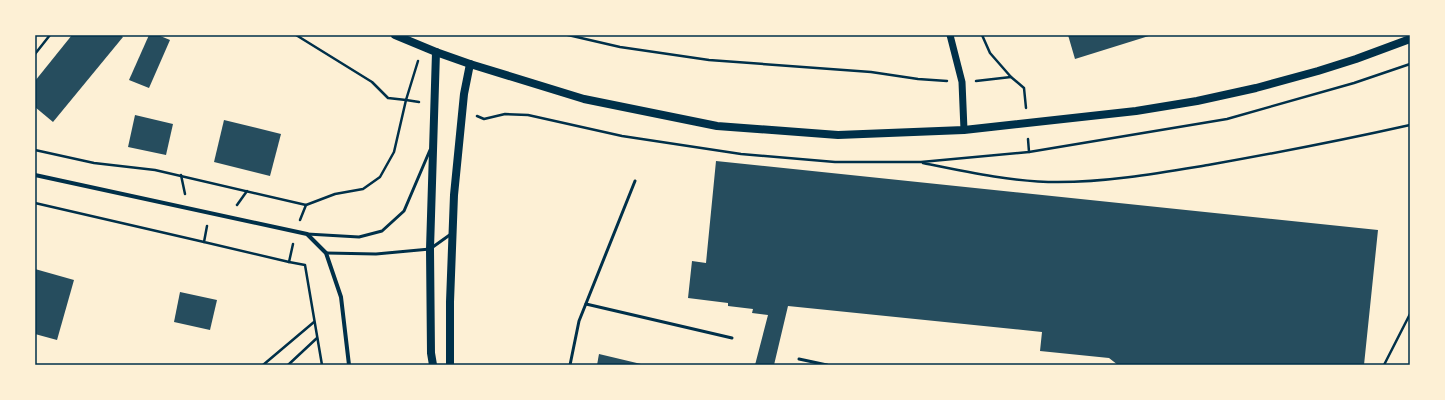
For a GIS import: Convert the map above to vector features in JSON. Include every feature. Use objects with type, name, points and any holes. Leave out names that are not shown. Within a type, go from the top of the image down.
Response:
[{"type":"main road","points":[[395,35],[470,64],[584,99],[717,126],[838,136],[964,130],[1027,124],[1136,111],[1197,101],[1256,88],[1318,71],[1410,39]]},
{"type":"main road","points":[[433,365],[431,353],[430,249],[436,52]]},
{"type":"main road","points":[[450,365],[450,302],[454,195],[462,110],[470,64]]},
{"type":"street","points":[[950,35],[962,82],[964,130]]},
{"type":"street","points":[[35,175],[307,234],[326,253],[341,297],[349,365]]},
{"type":"lane","points":[[307,234],[359,237],[382,231],[404,211],[432,144]]},
{"type":"lane","points":[[570,365],[579,321],[635,181]]},
{"type":"lane","points":[[326,253],[376,254],[430,249],[453,233]]},
{"type":"lane","points":[[586,304],[732,338]]},
{"type":"lane","points":[[799,359],[827,365]]},
{"type":"path","points":[[35,54],[50,35]]},
{"type":"path","points":[[296,35],[372,82],[388,98],[434,104]]},
{"type":"path","points":[[568,35],[620,47],[709,60],[871,72],[962,82],[1011,77]]},
{"type":"path","points":[[982,35],[990,53],[1011,77],[1024,88],[1029,152]]},
{"type":"path","points":[[35,150],[94,163],[155,170],[181,175],[306,205],[335,194],[363,189],[380,177],[394,152],[406,100],[422,46]]},
{"type":"path","points":[[462,110],[484,119],[505,114],[528,115],[622,136],[741,154],[835,162],[921,162],[1029,152],[1227,119],[1354,83],[1410,64]]},
{"type":"path","points":[[921,162],[962,171],[1008,178],[1057,182],[1109,180],[1267,154],[1410,125]]},
{"type":"path","points":[[181,175],[185,198]]},
{"type":"path","points":[[234,209],[247,191]]},
{"type":"path","points":[[35,203],[305,265],[322,365]]},
{"type":"path","points":[[289,262],[296,231],[306,205]]},
{"type":"path","points":[[204,242],[208,220]]},
{"type":"path","points":[[1384,365],[1410,314]]},
{"type":"path","points":[[263,365],[314,322]]},
{"type":"path","points":[[288,365],[317,338]]},
{"type":"building","points":[[72,35],[120,35],[123,37],[53,122],[35,107],[35,81]]},
{"type":"building","points":[[149,35],[158,35],[170,40],[149,88],[129,80]]},
{"type":"building","points":[[1068,35],[1152,35],[1075,59]]},
{"type":"building","points":[[135,115],[173,124],[166,155],[128,147]]},
{"type":"building","points":[[224,120],[281,134],[270,176],[214,162]]},
{"type":"building","points":[[716,161],[1378,230],[1364,365],[1118,365],[1109,358],[1040,351],[1042,332],[788,306],[774,365],[755,365],[768,315],[752,313],[753,309],[728,306],[728,303],[688,298],[692,261],[706,263]]},
{"type":"building","points":[[35,269],[74,280],[57,340],[35,334]]},
{"type":"building","points":[[180,292],[217,300],[210,330],[174,322]]},
{"type":"building","points":[[599,354],[641,364],[641,365],[597,365]]}]
